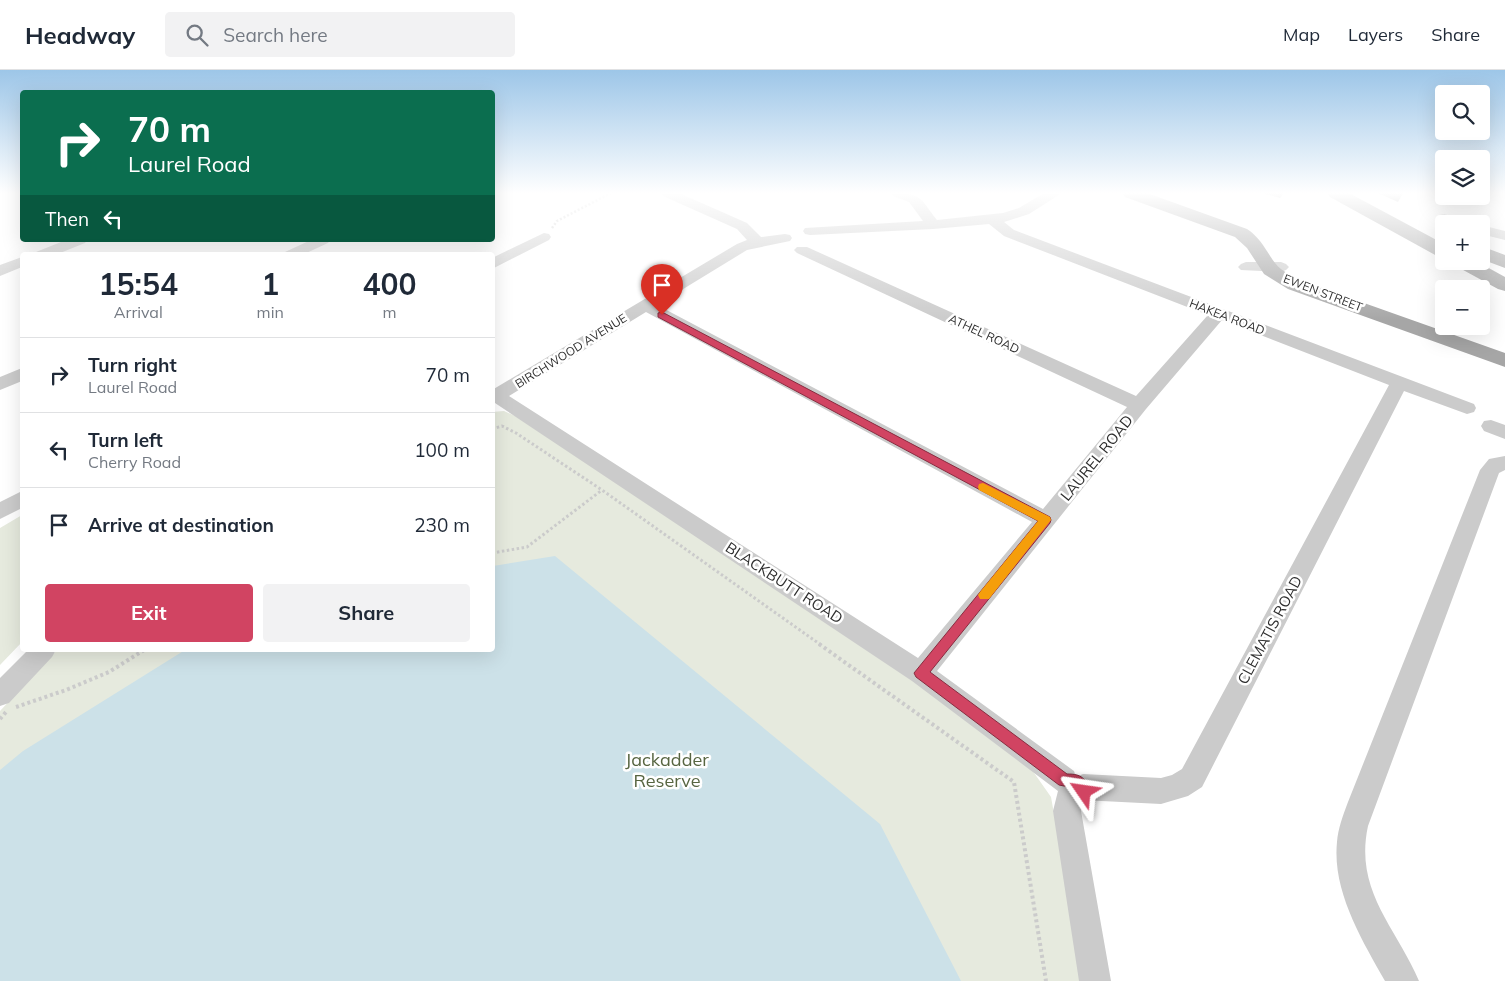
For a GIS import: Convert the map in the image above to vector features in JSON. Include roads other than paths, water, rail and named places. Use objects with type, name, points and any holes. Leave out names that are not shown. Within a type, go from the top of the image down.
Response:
[{"type":"main road","name":"EWEN STREET","points":[[1245,236],[1252,240],[1283,279],[1295,285],[1459,340],[1505,360]]},
{"type":"main road","name":"EWEN STREET","points":[[1256,236],[1262,239],[1275,268]]},
{"type":"main road","points":[[1414,236],[1435,247]]},
{"type":"main road","points":[[1490,256],[1505,262]]},
{"type":"main road","points":[[1490,263],[1505,271]]},
{"type":"main road","points":[[1477,270],[1505,286]]},
{"type":"main road","name":"EWEN STREET","points":[[1459,340],[1505,350]]},
{"type":"street","points":[[751,236],[757,242]]},
{"type":"street","name":"BIRCHWOOD AVENUE","points":[[797,236],[802,245]]},
{"type":"street","points":[[802,245],[820,238],[816,236]]},
{"type":"street","name":"BIRCHWOOD AVENUE","points":[[726,257],[760,247],[802,245],[836,236]]},
{"type":"street","name":"HAKEA ROAD","points":[[1016,236],[1467,408]]},
{"type":"street","points":[[495,262],[544,237]]},
{"type":"street","points":[[48,252],[75,242]]},
{"type":"street","points":[[297,252],[319,242]]},
{"type":"street","name":"BIRCHWOOD AVENUE","points":[[495,397],[742,247],[757,242],[802,245]]},
{"type":"street","name":"ATHEL ROAD","points":[[802,245],[828,263],[1139,406]]},
{"type":"street","points":[[0,271],[20,263]]},
{"type":"street","points":[[1246,267],[1275,268]]},
{"type":"street","points":[[644,305],[1046,520]]},
{"type":"street","name":"LAUREL ROAD","points":[[921,673],[1139,406],[1218,314]]},
{"type":"street","points":[[0,384],[20,375]]},
{"type":"street","name":"CLEMATIS ROAD","points":[[1072,788],[1161,791],[1178,786],[1192,778],[1399,383]]},
{"type":"street","name":"BLACKBUTT ROAD","points":[[495,397],[921,673],[1072,788]]},
{"type":"street","points":[[1403,981],[1370,923],[1359,894],[1352,866],[1351,842],[1357,817],[1371,779],[1490,470],[1496,464],[1505,463]]},
{"type":"street","points":[[0,512],[20,500]]},
{"type":"street","points":[[0,694],[42,652]]},
{"type":"street","points":[[1072,788],[1067,811],[1096,981]]},
{"type":"water","name":"Jackadder Reserve","points":[[555,556],[880,824],[961,981],[0,981],[0,770],[23,751],[182,652],[495,652],[495,566]]}]
